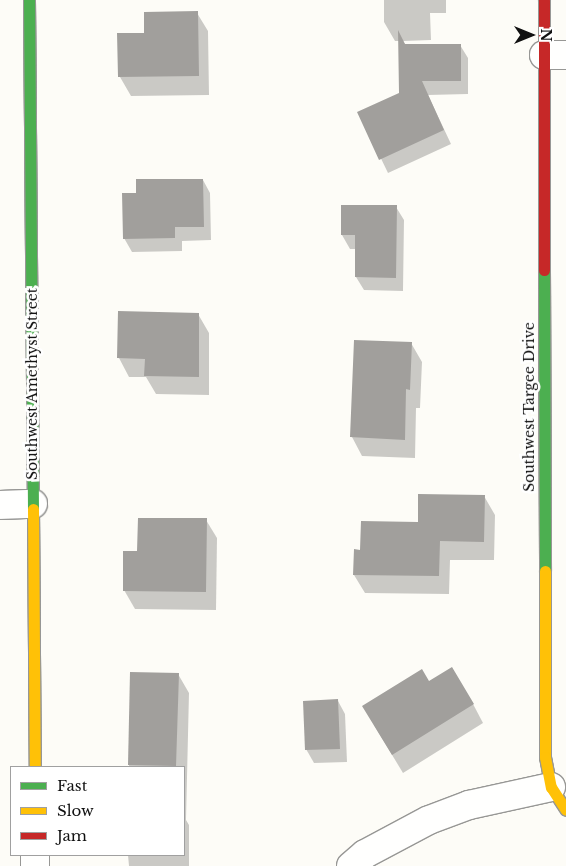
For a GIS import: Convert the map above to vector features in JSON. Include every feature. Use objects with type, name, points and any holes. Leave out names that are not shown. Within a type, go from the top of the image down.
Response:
[{"type":"street","name":"Southwest Amethyst Street","points":[[29,0],[35,766]]},
{"type":"street","name":"Southwest Targee Drive","points":[[544,0],[555,55],[545,747],[551,787],[566,810]]},
{"type":"street","points":[[0,505],[33,504]]},
{"type":"street","points":[[352,866],[365,854],[429,820],[469,805],[551,787]]},
{"type":"building","points":[[198,11],[199,76],[118,77],[117,33],[144,33],[144,12]]},
{"type":"building","points":[[398,30],[405,44],[461,44],[461,81],[422,81],[444,130],[379,160],[357,112],[399,93]]},
{"type":"building","points":[[136,179],[203,179],[204,227],[175,227],[175,238],[123,239],[122,193],[136,193]]},
{"type":"building","points":[[341,205],[397,205],[396,278],[355,277],[355,235],[341,235]]},
{"type":"building","points":[[118,311],[199,313],[199,377],[144,376],[145,359],[117,358]]},
{"type":"building","points":[[354,340],[412,342],[410,390],[406,389],[405,440],[350,437]]},
{"type":"building","points":[[418,494],[485,495],[484,542],[440,541],[439,576],[353,575],[354,549],[360,550],[361,521],[418,522]]},
{"type":"building","points":[[138,518],[207,518],[206,592],[123,591],[123,551],[137,551]]},
{"type":"building","points":[[452,667],[474,704],[392,755],[362,706],[422,669],[429,681]]},
{"type":"building","points":[[130,672],[179,673],[176,766],[128,765]]},
{"type":"building","points":[[338,699],[340,749],[305,750],[303,701]]},
{"type":"traffic: fast","points":[[29,0],[33,509]]},
{"type":"traffic: fast","points":[[544,270],[545,571]]},
{"type":"traffic: slow","points":[[33,509],[35,766]]},
{"type":"traffic: slow","points":[[545,571],[545,757],[551,787],[566,810]]},
{"type":"traffic: jam","points":[[544,0],[544,270]]}]
